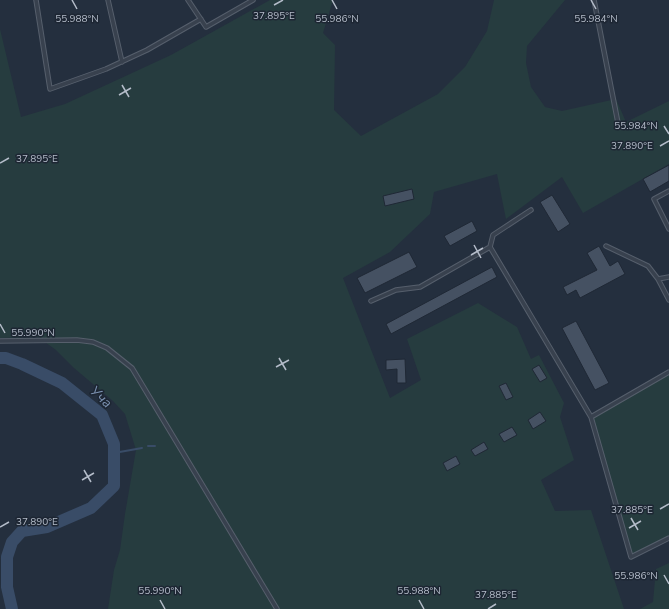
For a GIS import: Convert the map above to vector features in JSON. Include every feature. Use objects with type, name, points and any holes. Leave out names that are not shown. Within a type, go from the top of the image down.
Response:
[{"type":"lane","points":[[36,0],[50,88],[122,62],[201,19]]},
{"type":"lane","points":[[108,0],[122,62]]},
{"type":"lane","points":[[188,0],[206,27],[253,0]]},
{"type":"lane","points":[[594,0],[618,122]]},
{"type":"lane","points":[[669,191],[654,199],[669,229]]},
{"type":"lane","points":[[371,301],[396,290],[420,288],[490,246],[493,235],[531,210]]},
{"type":"lane","points":[[490,246],[591,416],[631,557],[669,538]]},
{"type":"lane","points":[[606,246],[648,266],[669,300]]},
{"type":"lane","points":[[658,280],[669,277]]},
{"type":"lane","points":[[0,341],[77,340],[93,342],[107,348],[132,368],[277,609]]},
{"type":"lane","points":[[591,416],[669,372]]},
{"type":"green space","points":[[270,0],[333,0],[323,33],[335,45],[334,110],[361,136],[438,94],[465,67],[487,31],[494,0],[565,0],[527,46],[526,63],[531,87],[545,107],[562,111],[616,99],[626,122],[669,101],[669,164],[583,213],[562,177],[506,219],[497,174],[434,192],[430,214],[390,252],[343,278],[390,398],[421,380],[407,339],[478,303],[517,327],[531,359],[539,355],[564,403],[560,417],[574,460],[541,480],[555,511],[591,510],[624,609],[108,609],[114,570],[120,550],[136,450],[125,414],[113,401],[74,368],[56,350],[38,337],[0,338],[0,29],[21,117],[65,104],[171,55]]},
{"type":"green space","points":[[669,374],[669,538],[631,557],[591,417]]},
{"type":"green space","points":[[669,563],[669,609],[640,609],[653,602],[656,569]]},
{"type":"building","points":[[669,165],[669,181],[650,192],[643,179]]},
{"type":"building","points":[[412,189],[414,199],[385,206],[383,196]]},
{"type":"building","points":[[552,195],[570,224],[558,232],[540,202]]},
{"type":"building","points":[[472,221],[477,231],[450,246],[444,236]]},
{"type":"building","points":[[599,246],[610,266],[618,261],[625,274],[580,298],[576,290],[567,295],[563,287],[597,270],[587,253]]},
{"type":"building","points":[[409,252],[417,267],[365,293],[357,278]]},
{"type":"building","points":[[492,267],[497,277],[391,334],[386,324]]},
{"type":"building","points":[[576,321],[609,383],[595,390],[562,328]]},
{"type":"building","points":[[405,359],[406,383],[397,383],[397,369],[386,370],[386,360]]},
{"type":"building","points":[[539,365],[547,378],[540,382],[532,369]]},
{"type":"building","points":[[506,383],[513,397],[506,400],[499,386]]},
{"type":"building","points":[[540,412],[546,421],[533,429],[528,420]]},
{"type":"building","points":[[512,427],[517,435],[504,442],[499,434]]},
{"type":"building","points":[[484,442],[488,449],[475,456],[471,450]]},
{"type":"building","points":[[456,456],[460,464],[447,471],[443,463]]},
{"type":"waterway","name":"Уча","points":[[0,358],[6,358],[22,364],[62,383],[102,415],[114,444],[114,486],[91,508],[47,527],[22,531],[12,542],[7,557],[7,587],[12,609]]},
{"type":"waterway","points":[[148,446],[155,446]]},
{"type":"waterway","points":[[114,453],[142,448]]}]
